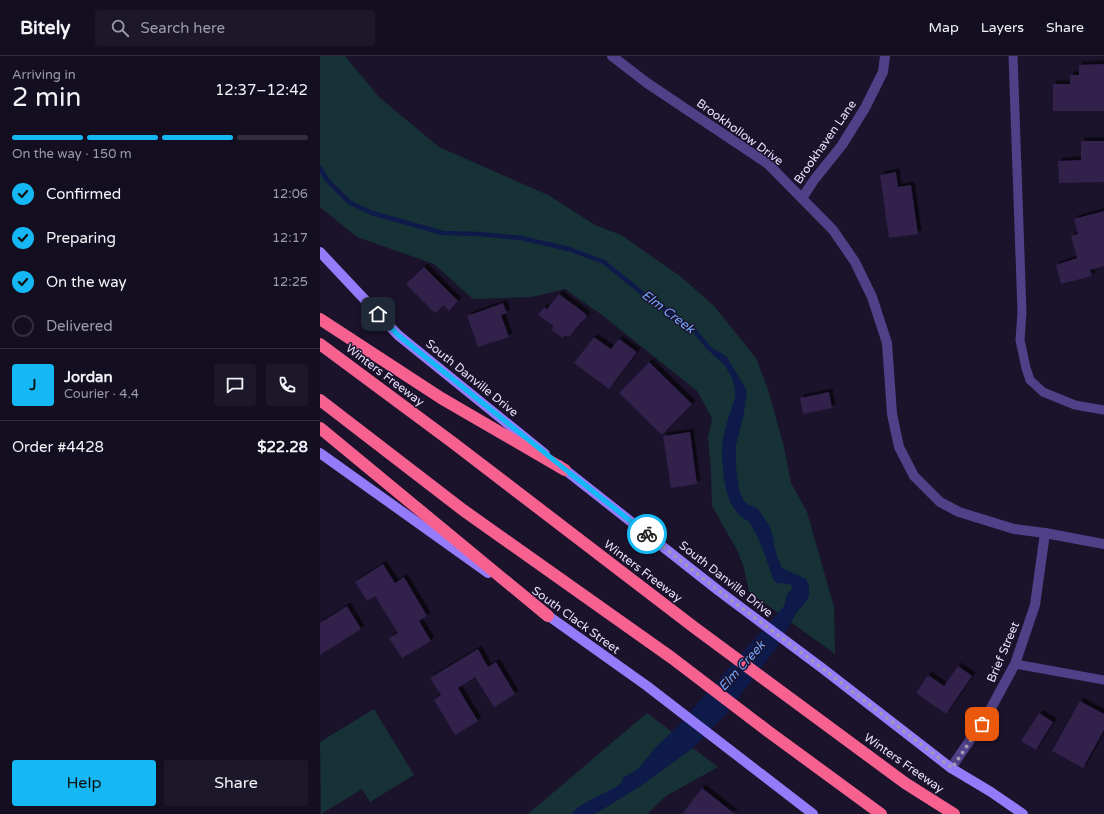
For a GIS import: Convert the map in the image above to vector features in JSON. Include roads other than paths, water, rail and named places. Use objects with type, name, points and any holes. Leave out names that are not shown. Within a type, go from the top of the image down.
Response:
[{"type":"highway","points":[[320,319],[441,398],[566,470]]},
{"type":"highway","name":"Winters Freeway","points":[[320,344],[452,442],[695,628],[905,782],[954,814]]},
{"type":"highway","points":[[320,400],[462,510],[672,658],[769,732],[881,814]]},
{"type":"highway","points":[[320,428],[548,616]]},
{"type":"main road","name":"South Danville Drive","points":[[320,252],[398,335],[566,470],[719,591],[952,768],[1023,814]]},
{"type":"main road","name":"South Clack Street","points":[[320,453],[647,686],[813,814]]},
{"type":"street","name":"Brookhollow Drive","points":[[612,56],[647,83],[768,164],[833,230],[855,262],[872,297],[887,343],[892,414],[899,447],[914,476],[940,502],[959,512],[1014,529],[1104,544]]},
{"type":"street","name":"Brookhaven Lane","points":[[802,198],[814,180],[842,145],[865,108],[883,72],[885,56]]},
{"type":"street","name":"Brief Street","points":[[952,768],[989,712],[1015,664],[1036,606],[1045,533]]},
{"type":"lane","points":[[1013,56],[1022,312],[1020,340],[1026,368],[1030,380],[1043,392],[1075,405],[1104,410]]},
{"type":"lane","points":[[1015,664],[1104,680]]},
{"type":"water","points":[[716,350],[727,357],[747,391],[744,413],[736,445],[736,466],[739,490],[744,501],[757,508],[770,527],[776,553],[782,568],[806,579],[809,587],[809,596],[797,612],[777,647],[725,715],[693,748],[645,783],[602,810],[594,814],[571,814],[578,807],[616,787],[621,783],[623,778],[639,768],[655,748],[674,730],[784,606],[787,594],[792,589],[791,584],[777,583],[774,581],[756,533],[749,523],[739,515],[730,502],[723,473],[722,445],[735,399],[735,388],[733,380],[727,369],[712,354],[712,351]]},
{"type":"waterway","name":"Elm Creek","points":[[320,168],[327,180],[349,202],[372,213],[443,233],[478,234],[521,238],[569,249],[604,262],[647,297],[693,329],[717,355]]}]
